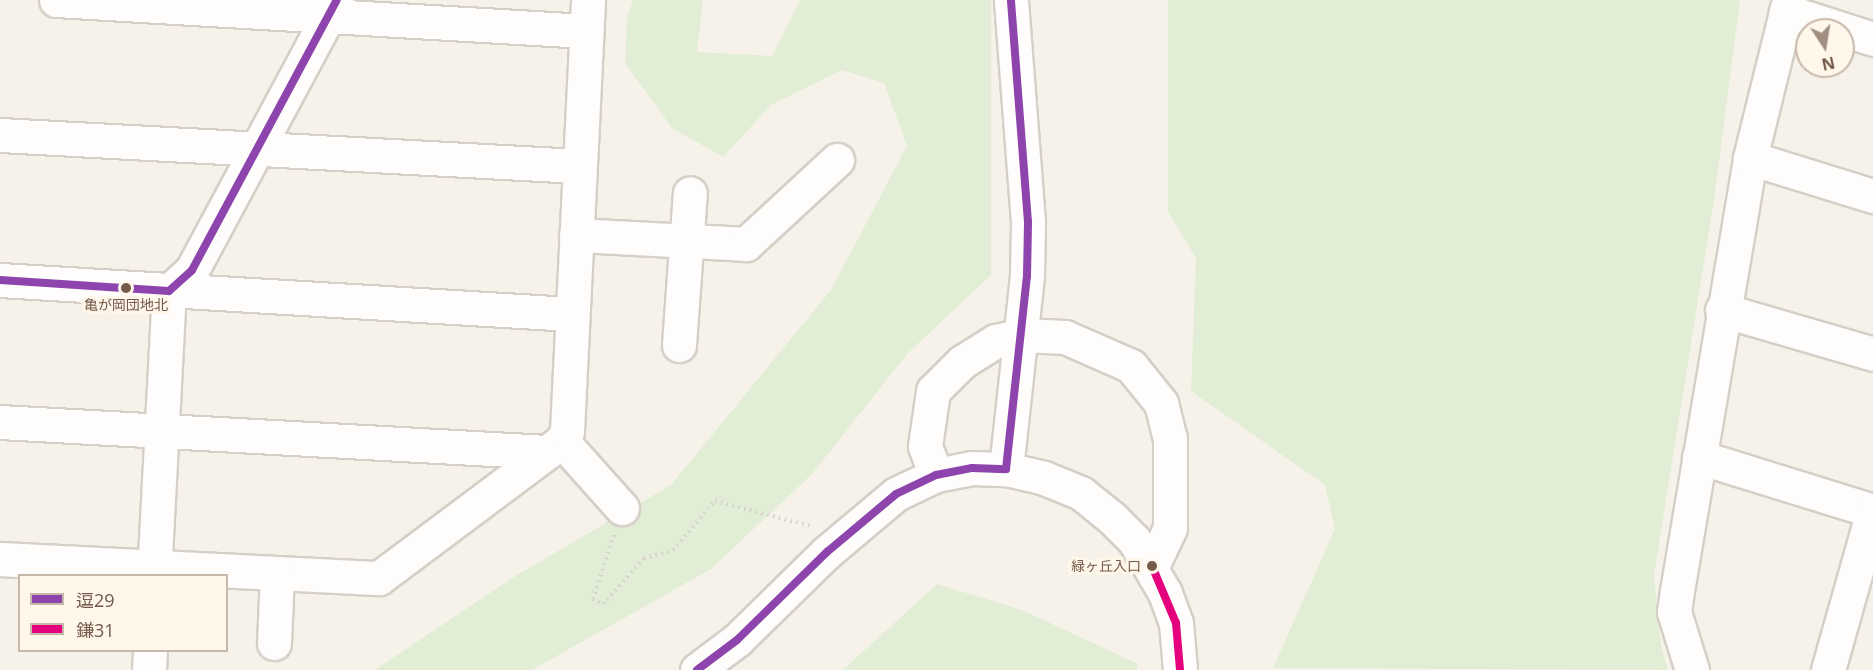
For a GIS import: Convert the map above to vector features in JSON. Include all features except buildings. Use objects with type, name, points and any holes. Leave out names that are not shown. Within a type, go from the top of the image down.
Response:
[{"type":"street","points":[[0,559],[154,571],[277,573],[379,578],[555,447],[567,430],[587,15],[56,0]]},
{"type":"street","points":[[1006,469],[1022,335],[1028,222],[1011,0]]},
{"type":"street","points":[[1692,670],[1674,612],[1722,310],[1750,158],[1787,5],[1873,39]]},
{"type":"street","points":[[154,571],[169,291],[192,270],[334,8]]},
{"type":"street","points":[[0,135],[578,166]]},
{"type":"street","points":[[1750,158],[1873,196]]},
{"type":"street","points":[[576,235],[746,244],[837,160]]},
{"type":"street","points":[[679,345],[690,193]]},
{"type":"street","points":[[0,280],[571,314]]},
{"type":"street","points":[[1722,310],[1873,354]]},
{"type":"street","points":[[936,475],[925,446],[933,391],[962,362],[996,341],[1022,335],[1065,337],[1131,366],[1161,404],[1170,438],[1170,528],[1152,567]]},
{"type":"street","points":[[0,422],[555,447],[622,508]]},
{"type":"street","points":[[1699,457],[1873,511],[1866,561],[1828,670]]},
{"type":"street","points":[[697,670],[734,655],[840,541],[896,494],[936,475],[972,468],[1006,469],[1081,493],[1134,540],[1152,567],[1176,622],[1180,670]]},
{"type":"street","points":[[274,643],[277,573]]},
{"type":"street","points":[[149,670],[150,652]]},
{"type":"path","points":[[622,508],[593,599],[603,604],[644,558],[674,550],[716,501],[784,518],[827,532],[840,541]]},
{"type":"green space","points":[[633,0],[703,0],[697,52],[772,56],[800,0],[991,0],[991,275],[908,353],[812,474],[711,569],[532,670],[375,670],[517,575],[671,485],[831,290],[907,146],[884,83],[842,70],[771,105],[723,157],[672,128],[625,63],[627,18]]},
{"type":"green space","points":[[1168,0],[1740,0],[1714,200],[1654,575],[1661,646],[1668,670],[1273,668],[1335,529],[1325,485],[1191,391],[1196,258],[1168,212]]},
{"type":"green space","points":[[937,584],[1022,610],[1138,664],[1137,670],[843,670]]},
{"type":"transit line","name":"逗29","points":[[0,280],[169,291],[192,270],[337,0]]},
{"type":"transit line","name":"逗29","points":[[697,670],[737,640],[827,552],[896,494],[936,475],[972,468],[1006,469],[1027,276],[1028,222],[1011,0]]},
{"type":"transit line","name":"鎌31","points":[[1152,566],[1176,623],[1180,670]]},
{"type":"place","name":"亀が岡団地北","points":[[126,288]]},
{"type":"place","name":"緑ヶ丘入口","points":[[1152,566]]}]
